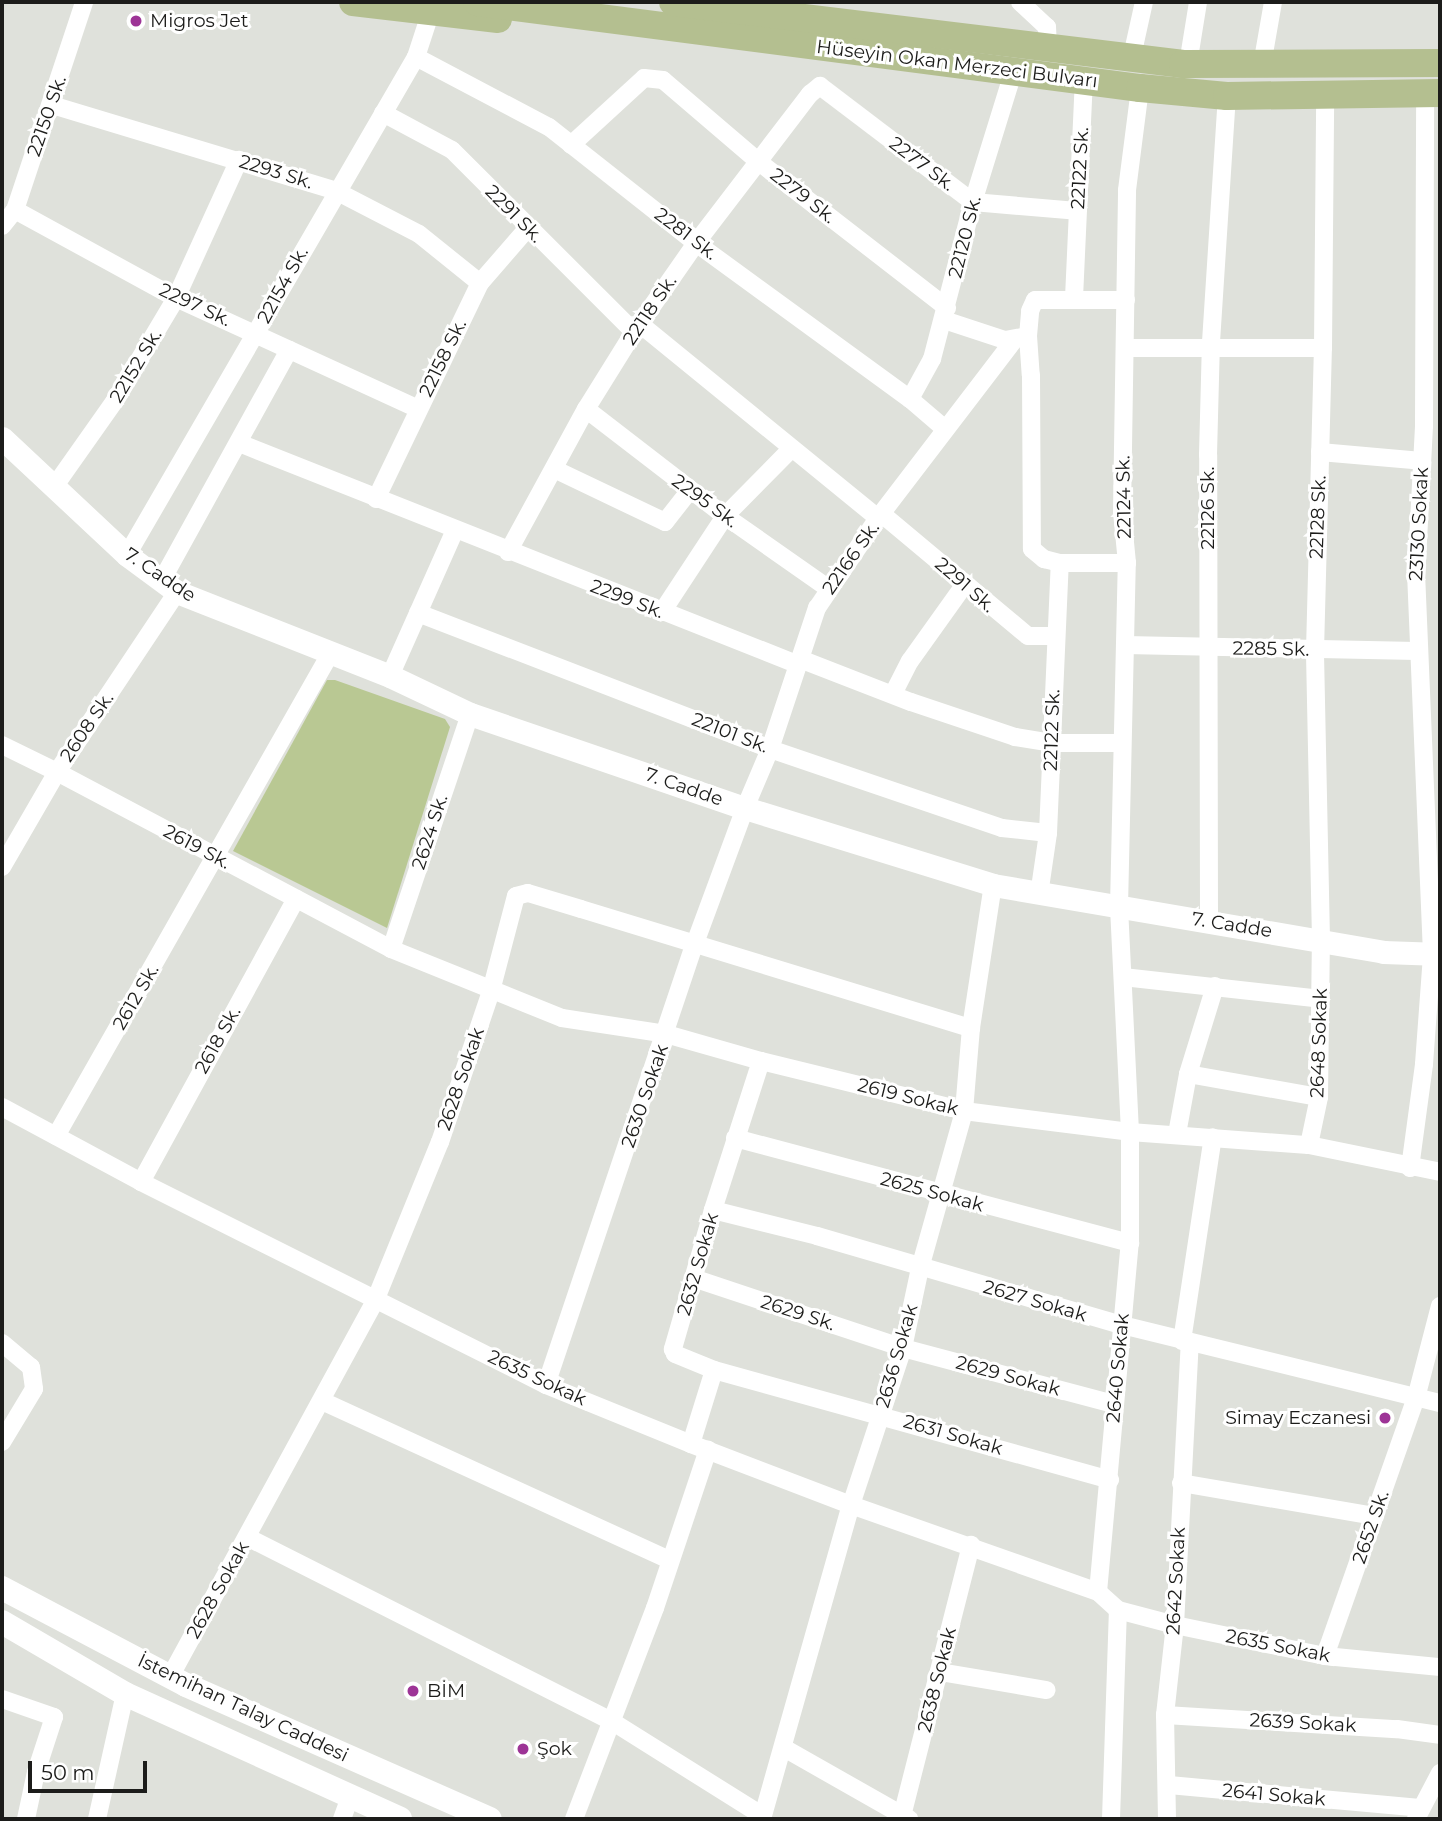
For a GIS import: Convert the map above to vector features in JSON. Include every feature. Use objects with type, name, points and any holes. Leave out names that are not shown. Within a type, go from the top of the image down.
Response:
[{"type":"main road","points":[[354,2],[644,37],[713,14]]},
{"type":"main road","name":"Hüseyin Okan Merzeci Bulvarı","points":[[477,2],[713,14],[1048,47],[1188,64],[1440,62]]},
{"type":"main road","name":"Hüseyin Okan Merzeci Bulvarı","points":[[673,2],[713,14],[1013,73],[1227,96],[1433,93]]},
{"type":"main road","name":"İstemihan Talay Caddesi","points":[[2,1588],[170,1677],[490,1819]]},
{"type":"main road","name":"İstemihan Talay Caddesi","points":[[2,1622],[125,1693],[346,1808],[400,1819]]},
{"type":"street","name":"22150 Sk.","points":[[2,226],[15,210],[84,2]]},
{"type":"street","points":[[1020,2],[1047,27],[1048,47]]},
{"type":"street","points":[[1132,56],[1144,2]]},
{"type":"street","points":[[1188,64],[1198,2]]},
{"type":"street","points":[[1262,65],[1273,2]]},
{"type":"street","name":"22154 Sk.","points":[[127,555],[416,57],[430,11]]},
{"type":"street","name":"2281 Sk.","points":[[416,57],[549,127],[696,243],[910,399],[945,429]]},
{"type":"street","name":"22120 Sk.","points":[[910,399],[932,359],[946,314],[973,202],[1013,73]]},
{"type":"street","name":"2279 Sk.","points":[[571,145],[644,78],[663,80],[946,314],[1005,340],[1021,337]]},
{"type":"street","name":"22122 Sk.","points":[[1074,298],[1084,81]]},
{"type":"street","name":"2277 Sk.","points":[[820,86],[973,202],[1077,211]]},
{"type":"street","name":"22118 Sk.","points":[[508,552],[586,410],[637,328],[696,243],[810,94],[820,86]]},
{"type":"street","name":"22124 Sk.","points":[[1119,907],[1127,563],[1122,512],[1127,190],[1140,88]]},
{"type":"street","name":"23130 Sokak","points":[[1410,1168],[1436,954],[1417,651],[1416,579],[1422,461],[1432,427],[1433,93]]},
{"type":"street","name":"22128 Sk.","points":[[1321,940],[1315,651],[1323,348],[1325,94]]},
{"type":"street","name":"22126 Sk.","points":[[1209,921],[1210,350],[1227,96]]},
{"type":"street","name":"2293 Sk.","points":[[52,105],[336,191],[419,234],[480,282]]},
{"type":"street","name":"2291 Sk.","points":[[383,113],[452,150],[527,229],[637,328],[880,516],[1028,636],[1056,636]]},
{"type":"street","name":"22152 Sk.","points":[[54,487],[114,402],[176,298],[239,160]]},
{"type":"street","name":"2297 Sk.","points":[[15,210],[176,298],[418,409]]},
{"type":"street","name":"22158 Sk.","points":[[376,499],[480,282],[527,229]]},
{"type":"street","points":[[1125,300],[1035,300],[1021,337],[1031,375],[1032,549],[1044,559],[1060,563],[1127,563]]},
{"type":"street","name":"22166 Sk.","points":[[745,808],[770,749],[817,608],[828,587],[945,429],[1021,337]]},
{"type":"street","points":[[1125,348],[1323,348]]},
{"type":"street","name":"2608 Sk.","points":[[2,867],[169,586],[239,443],[289,350]]},
{"type":"street","name":"2295 Sk.","points":[[586,410],[725,516],[828,587]]},
{"type":"street","name":"7. Cadde","points":[[2,438],[127,555],[169,586],[330,654],[390,676],[470,714],[745,808],[993,885],[1039,895],[1321,940],[1383,953],[1436,954]]},
{"type":"street","name":"2299 Sk.","points":[[239,443],[662,612],[1015,737],[1052,743],[1121,743]]},
{"type":"street","points":[[662,612],[725,516],[792,448]]},
{"type":"street","points":[[1320,452],[1422,461]]},
{"type":"street","points":[[554,469],[665,522],[690,490]]},
{"type":"street","points":[[390,676],[455,530]]},
{"type":"street","name":"22122 Sk.","points":[[1039,895],[1048,833],[1060,563]]},
{"type":"street","points":[[893,694],[911,661],[965,584]]},
{"type":"street","name":"22101 Sk.","points":[[418,613],[770,749],[1002,828],[1048,833]]},
{"type":"street","name":"2285 Sk.","points":[[1125,645],[1417,651]]},
{"type":"street","name":"2612 Sk.","points":[[56,1136],[330,654]]},
{"type":"street","name":"2624 Sk.","points":[[391,949],[470,714]]},
{"type":"street","name":"2619 Sk.","points":[[2,745],[391,949]]},
{"type":"street","name":"2630 Sokak","points":[[546,1385],[694,946],[745,808]]},
{"type":"street","name":"2636 Sokak","points":[[763,1817],[851,1505],[903,1348],[920,1268],[964,1111],[971,1028],[993,885]]},
{"type":"street","name":"2628 Sokak","points":[[170,1677],[376,1301],[440,1142],[491,991],[516,896],[528,893],[694,946],[971,1028]]},
{"type":"street","name":"2618 Sk.","points":[[141,1182],[296,899]]},
{"type":"street","name":"2640 Sokak","points":[[1098,1592],[1110,1480],[1113,1404],[1130,1243],[1130,1132],[1119,907]]},
{"type":"street","name":"2648 Sokak","points":[[1309,1145],[1319,1097],[1321,940]]},
{"type":"street","name":"2619 Sokak","points":[[391,949],[562,1017],[666,1034],[761,1061],[964,1111],[1130,1132],[1309,1145],[1410,1168],[1440,1172]]},
{"type":"street","points":[[1123,977],[1321,999]]},
{"type":"street","points":[[1177,1134],[1188,1074],[1215,986]]},
{"type":"street","name":"2632 Sokak","points":[[714,1370],[675,1354],[673,1349],[734,1138],[761,1061]]},
{"type":"street","points":[[1188,1074],[1319,1097]]},
{"type":"street","name":"2635 Sokak","points":[[2,1107],[141,1182],[546,1385],[851,1505],[971,1545],[1070,1584],[1098,1592]]},
{"type":"street","name":"2642 Sokak","points":[[1167,1819],[1169,1785],[1165,1715],[1175,1625],[1186,1342],[1213,1137]]},
{"type":"street","name":"2625 Sokak","points":[[734,1138],[940,1195],[1130,1243]]},
{"type":"street","name":"2627 Sokak","points":[[713,1210],[817,1236],[920,1268],[1186,1342],[1440,1403]]},
{"type":"street","name":"2629 Sk.","points":[[693,1278],[903,1348]]},
{"type":"street","name":"2652 Sk.","points":[[1325,1656],[1416,1398],[1440,1307]]},
{"type":"street","points":[[2,1343],[31,1367],[34,1389],[2,1442]]},
{"type":"street","name":"2629 Sokak","points":[[903,1348],[1113,1404]]},
{"type":"street","points":[[574,1819],[613,1722],[670,1560],[699,1447],[714,1370]]},
{"type":"street","name":"2631 Sokak","points":[[714,1370],[1110,1480]]},
{"type":"street","points":[[322,1401],[670,1560]]},
{"type":"street","points":[[1181,1483],[1375,1516]]},
{"type":"street","points":[[247,1537],[613,1722],[763,1817]]},
{"type":"street","name":"2638 Sokak","points":[[906,1817],[971,1545]]},
{"type":"street","points":[[1098,1592],[1118,1610],[1111,1819]]},
{"type":"street","name":"2635 Sokak","points":[[1118,1610],[1175,1625],[1325,1656],[1440,1667]]},
{"type":"street","points":[[940,1672],[1046,1690]]},
{"type":"street","points":[[97,1819],[125,1693]]},
{"type":"street","points":[[2,1699],[54,1717],[36,1772],[26,1819]]},
{"type":"street","name":"2639 Sokak","points":[[1165,1715],[1397,1729],[1440,1735]]},
{"type":"street","points":[[784,1748],[906,1817]]},
{"type":"street","points":[[1418,1814],[1440,1773]]},
{"type":"street","name":"2641 Sokak","points":[[1169,1785],[1418,1814]]},
{"type":"green space","points":[[327,680],[335,680],[445,719],[450,727],[387,928],[233,851]]},
{"type":"place","name":"Migros Jet","points":[[136,21]]},
{"type":"place","name":"Simay Eczanesi","points":[[1385,1418]]},
{"type":"place","name":"BİM","points":[[413,1691]]},
{"type":"place","name":"Şok","points":[[523,1749]]}]
